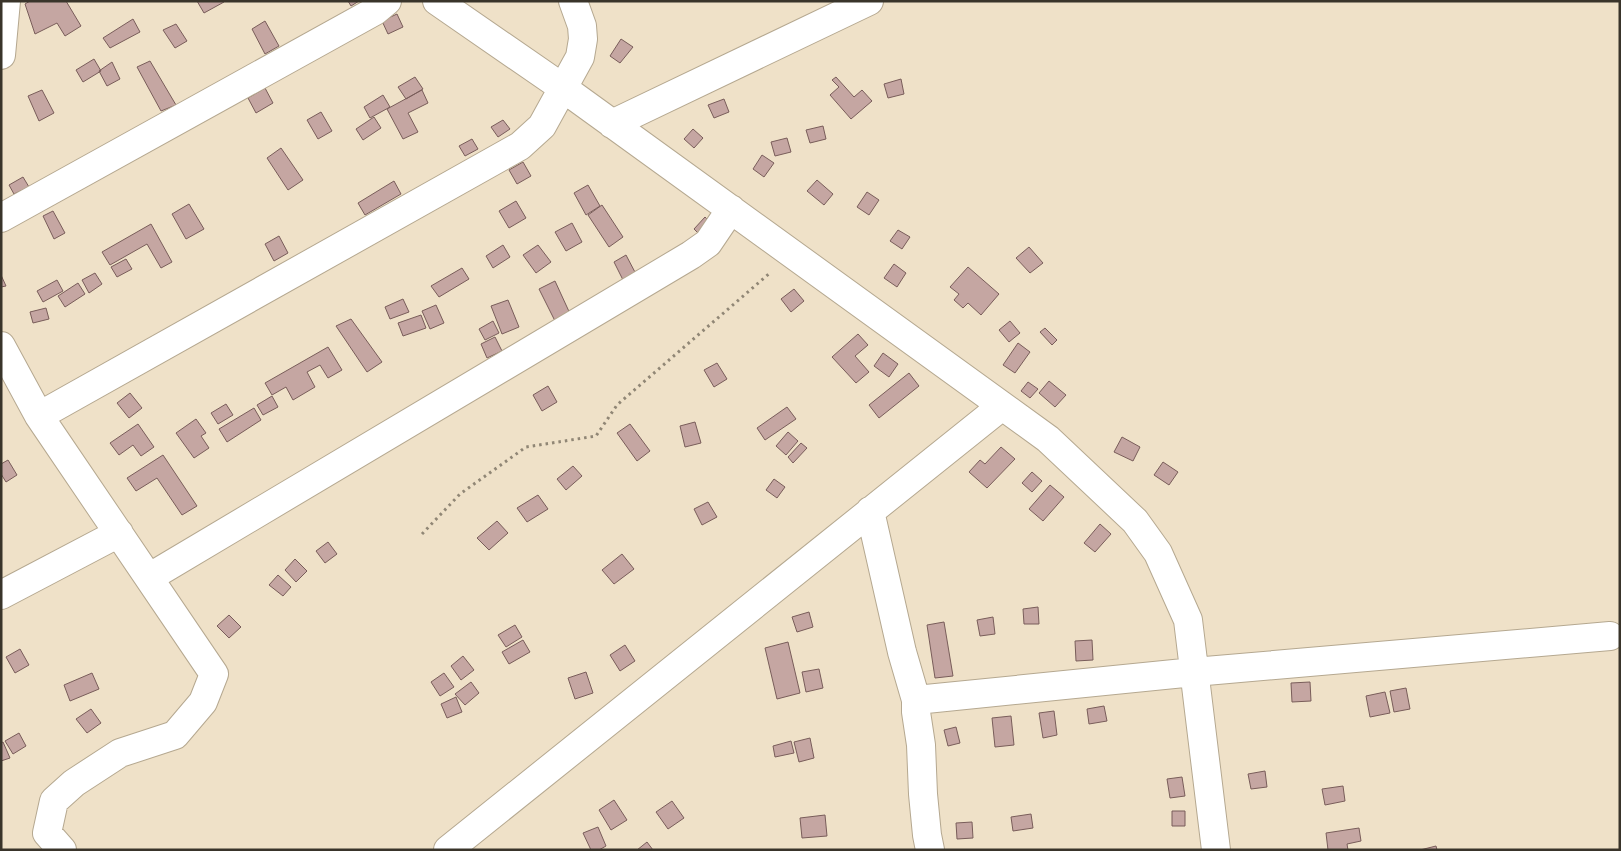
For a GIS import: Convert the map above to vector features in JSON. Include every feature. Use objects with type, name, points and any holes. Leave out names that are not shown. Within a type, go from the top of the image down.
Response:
[{"type":"street","points":[[2,40],[6,1]]},
{"type":"street","points":[[1,218],[366,16],[387,1]]},
{"type":"street","points":[[437,1],[563,88],[1048,439],[1135,520],[1158,553],[1188,620],[1216,850]]},
{"type":"street","points":[[39,416],[520,146],[542,126],[580,57],[583,39],[580,19],[572,1]]},
{"type":"street","points":[[612,124],[869,1]]},
{"type":"street","points":[[150,578],[691,255],[708,244],[730,209]]},
{"type":"street","points":[[1,346],[39,416],[214,674],[203,702],[175,735],[120,753],[74,783],[54,801],[47,833],[62,850]]},
{"type":"street","points":[[448,850],[1002,406]]},
{"type":"street","points":[[870,511],[902,652],[916,700],[921,745],[925,818],[930,850]]},
{"type":"street","points":[[1,595],[119,533]]},
{"type":"street","points":[[916,700],[1194,672],[1610,636]]},
{"type":"path","points":[[422,534],[460,494],[526,448],[596,436],[617,406],[792,254]]},
{"type":"building","points":[[30,1],[66,1],[81,26],[65,36],[57,23],[35,34],[25,4]]},
{"type":"building","points":[[197,1],[223,1],[224,2],[204,13]]},
{"type":"building","points":[[348,1],[359,1],[351,6]]},
{"type":"building","points":[[397,14],[403,27],[388,34],[382,21]]},
{"type":"building","points":[[133,19],[140,32],[110,48],[103,38]]},
{"type":"building","points":[[265,21],[279,46],[265,54],[252,29]]},
{"type":"building","points":[[176,24],[187,41],[175,48],[163,30]]},
{"type":"building","points":[[621,39],[633,47],[620,63],[610,56]]},
{"type":"building","points":[[94,59],[101,71],[83,82],[76,70]]},
{"type":"building","points":[[150,61],[176,105],[161,111],[137,67]]},
{"type":"building","points":[[112,62],[120,79],[107,86],[99,71]]},
{"type":"building","points":[[415,77],[423,89],[406,99],[398,87]]},
{"type":"building","points":[[836,77],[854,97],[862,90],[872,101],[851,119],[830,95],[839,87],[832,80]]},
{"type":"building","points":[[901,79],[904,94],[888,98],[884,84]]},
{"type":"building","points":[[265,88],[273,103],[256,113],[248,98]]},
{"type":"building","points":[[42,90],[54,113],[39,121],[28,96]]},
{"type":"building","points":[[422,90],[428,103],[408,113],[418,132],[403,139],[387,109]]},
{"type":"building","points":[[383,95],[390,107],[370,118],[364,107]]},
{"type":"building","points":[[724,99],[729,112],[714,118],[708,105]]},
{"type":"building","points":[[321,112],[332,131],[318,139],[307,120]]},
{"type":"building","points":[[374,117],[381,128],[363,140],[356,129]]},
{"type":"building","points":[[503,120],[510,129],[498,137],[491,127]]},
{"type":"building","points":[[823,126],[826,139],[810,143],[806,130]]},
{"type":"building","points":[[693,129],[703,138],[694,148],[684,139]]},
{"type":"building","points":[[787,138],[791,152],[775,156],[771,142]]},
{"type":"building","points":[[472,139],[478,149],[465,156],[459,146]]},
{"type":"building","points":[[281,148],[303,180],[288,190],[267,158]]},
{"type":"building","points":[[762,155],[774,163],[764,177],[753,169]]},
{"type":"building","points":[[523,162],[531,176],[517,184],[509,170]]},
{"type":"building","points":[[23,177],[29,187],[14,194],[9,185]]},
{"type":"building","points":[[817,180],[833,194],[824,205],[807,191]]},
{"type":"building","points":[[394,181],[401,194],[365,215],[358,203]]},
{"type":"building","points":[[588,185],[600,206],[586,215],[574,193]]},
{"type":"building","points":[[867,192],[879,200],[869,215],[857,207]]},
{"type":"building","points":[[516,201],[526,218],[509,228],[499,211]]},
{"type":"building","points":[[189,204],[204,229],[186,239],[172,214]]},
{"type":"building","points":[[602,205],[623,237],[609,247],[588,215]]},
{"type":"building","points":[[53,211],[65,233],[54,239],[43,216]]},
{"type":"building","points":[[705,217],[715,227],[704,239],[694,229]]},
{"type":"building","points":[[572,223],[582,242],[566,251],[555,232]]},
{"type":"building","points":[[151,224],[172,262],[161,268],[147,244],[110,265],[102,252]]},
{"type":"building","points":[[898,230],[910,237],[902,249],[890,241]]},
{"type":"building","points":[[279,236],[288,253],[274,261],[265,244]]},
{"type":"building","points":[[503,245],[510,257],[493,268],[486,256]]},
{"type":"building","points":[[538,245],[551,262],[536,273],[523,255]]},
{"type":"building","points":[[1029,247],[1043,263],[1030,273],[1016,258]]},
{"type":"building","points":[[626,255],[637,276],[624,282],[614,262]]},
{"type":"building","points":[[126,259],[132,269],[117,277],[111,267]]},
{"type":"building","points":[[894,264],[906,273],[897,287],[884,278]]},
{"type":"building","points":[[968,267],[999,294],[981,315],[968,303],[963,308],[954,300],[959,294],[950,287]]},
{"type":"building","points":[[462,268],[469,279],[439,297],[431,286]]},
{"type":"building","points":[[95,273],[102,284],[89,293],[82,280]]},
{"type":"building","points":[[1,275],[6,286],[1,287]]},
{"type":"building","points":[[57,280],[63,291],[43,302],[37,291]]},
{"type":"building","points":[[555,281],[572,318],[557,325],[539,289]]},
{"type":"building","points":[[78,283],[85,294],[65,307],[58,296]]},
{"type":"building","points":[[794,289],[804,301],[791,312],[781,299]]},
{"type":"building","points":[[403,299],[409,312],[390,319],[385,307]]},
{"type":"building","points":[[508,300],[519,327],[502,334],[491,306]]},
{"type":"building","points":[[436,305],[444,323],[430,329],[422,311]]},
{"type":"building","points":[[46,308],[49,319],[33,323],[30,312]]},
{"type":"building","points":[[421,315],[426,328],[403,336],[398,323]]},
{"type":"building","points":[[351,319],[382,362],[367,372],[336,326]]},
{"type":"building","points":[[493,321],[499,333],[485,340],[479,329]]},
{"type":"building","points":[[1010,321],[1020,333],[1009,342],[999,330]]},
{"type":"building","points":[[1045,328],[1057,340],[1052,345],[1040,332]]},
{"type":"building","points":[[858,334],[868,345],[855,356],[869,372],[856,383],[832,357]]},
{"type":"building","points":[[495,337],[502,351],[487,358],[481,344]]},
{"type":"building","points":[[1018,343],[1030,352],[1015,373],[1003,365]]},
{"type":"building","points":[[328,347],[342,370],[328,378],[320,365],[307,372],[315,387],[293,400],[286,387],[272,395],[265,383]]},
{"type":"building","points":[[883,353],[898,364],[889,377],[874,366]]},
{"type":"building","points":[[717,363],[727,379],[714,387],[704,370]]},
{"type":"building","points":[[909,373],[919,386],[879,418],[869,405]]},
{"type":"building","points":[[1049,381],[1066,395],[1055,407],[1039,393]]},
{"type":"building","points":[[1028,382],[1038,389],[1030,398],[1021,391]]},
{"type":"building","points":[[548,386],[557,402],[542,411],[533,395]]},
{"type":"building","points":[[130,393],[142,408],[129,418],[117,403]]},
{"type":"building","points":[[272,396],[278,407],[263,415],[257,405]]},
{"type":"building","points":[[226,404],[233,415],[218,424],[211,413]]},
{"type":"building","points":[[787,407],[796,419],[765,440],[757,428]]},
{"type":"building","points":[[254,408],[261,420],[227,442],[219,429]]},
{"type":"building","points":[[196,419],[206,433],[201,436],[209,448],[194,458],[176,433]]},
{"type":"building","points":[[695,422],[701,443],[685,447],[680,426]]},
{"type":"building","points":[[138,424],[154,447],[141,456],[133,445],[119,455],[110,443]]},
{"type":"building","points":[[630,424],[650,451],[637,461],[617,433]]},
{"type":"building","points":[[788,432],[798,441],[786,455],[776,446]]},
{"type":"building","points":[[1122,437],[1140,447],[1133,461],[1114,452]]},
{"type":"building","points":[[801,443],[807,448],[793,463],[788,457]]},
{"type":"building","points":[[1001,447],[1015,459],[987,488],[969,472],[980,460],[985,464]]},
{"type":"building","points":[[163,455],[197,506],[182,515],[157,478],[136,491],[127,478]]},
{"type":"building","points":[[8,460],[17,475],[6,482],[1,474],[1,464]]},
{"type":"building","points":[[1163,462],[1178,472],[1169,485],[1154,475]]},
{"type":"building","points":[[573,466],[582,476],[566,490],[557,479]]},
{"type":"building","points":[[1032,472],[1042,481],[1032,492],[1022,483]]},
{"type":"building","points":[[774,479],[785,487],[777,498],[766,490]]},
{"type":"building","points":[[1050,485],[1064,497],[1043,521],[1029,509]]},
{"type":"building","points":[[538,495],[548,509],[527,522],[517,508]]},
{"type":"building","points":[[708,502],[717,517],[702,525],[694,509]]},
{"type":"building","points":[[497,521],[508,533],[489,550],[477,538]]},
{"type":"building","points":[[1100,524],[1111,534],[1095,552],[1084,543]]},
{"type":"building","points":[[328,542],[337,554],[325,563],[316,551]]},
{"type":"building","points":[[622,554],[634,569],[614,584],[602,570]]},
{"type":"building","points":[[295,559],[307,571],[296,582],[285,570]]},
{"type":"building","points":[[278,575],[291,587],[283,596],[269,585]]},
{"type":"building","points":[[1038,607],[1039,624],[1024,624],[1023,609]]},
{"type":"building","points":[[809,612],[813,627],[797,632],[792,617]]},
{"type":"building","points":[[229,615],[241,627],[229,638],[217,626]]},
{"type":"building","points":[[993,617],[995,634],[980,636],[977,620]]},
{"type":"building","points":[[944,622],[953,676],[935,678],[927,625]]},
{"type":"building","points":[[515,625],[522,637],[506,647],[498,635]]},
{"type":"building","points":[[523,640],[530,652],[509,664],[502,652]]},
{"type":"building","points":[[1092,640],[1093,660],[1076,661],[1075,641]]},
{"type":"building","points":[[788,642],[800,693],[777,699],[765,648]]},
{"type":"building","points":[[625,645],[635,661],[620,671],[610,655]]},
{"type":"building","points":[[20,649],[29,665],[15,673],[6,657]]},
{"type":"building","points":[[463,656],[474,670],[461,680],[451,666]]},
{"type":"building","points":[[819,669],[823,688],[806,692],[802,672]]},
{"type":"building","points":[[586,672],[593,693],[575,699],[568,678]]},
{"type":"building","points":[[92,673],[99,689],[70,701],[64,685]]},
{"type":"building","points":[[444,673],[454,687],[440,696],[431,682]]},
{"type":"building","points":[[471,682],[479,693],[465,705],[455,694]]},
{"type":"building","points":[[1310,682],[1311,701],[1292,702],[1291,683]]},
{"type":"building","points":[[1406,688],[1410,709],[1394,712],[1390,691]]},
{"type":"building","points":[[1385,692],[1390,713],[1370,717],[1366,696]]},
{"type":"building","points":[[456,697],[462,712],[447,718],[441,704]]},
{"type":"building","points":[[1104,706],[1107,721],[1089,724],[1087,709]]},
{"type":"building","points":[[91,709],[101,723],[87,733],[76,719]]},
{"type":"building","points":[[1054,711],[1057,735],[1043,738],[1039,713]]},
{"type":"building","points":[[1011,716],[1014,745],[995,747],[992,718]]},
{"type":"building","points":[[956,727],[960,743],[948,746],[944,730]]},
{"type":"building","points":[[19,733],[26,746],[13,754],[5,741]]},
{"type":"building","points":[[810,738],[814,758],[799,762],[794,742]]},
{"type":"building","points":[[791,741],[794,753],[775,757],[773,746]]},
{"type":"building","points":[[3,742],[10,758],[1,761],[1,743]]},
{"type":"building","points":[[1265,771],[1267,787],[1251,789],[1248,774]]},
{"type":"building","points":[[1182,777],[1185,796],[1170,798],[1167,779]]},
{"type":"building","points":[[1343,786],[1345,801],[1325,805],[1322,789]]},
{"type":"building","points":[[614,800],[627,820],[611,830],[599,810]]},
{"type":"building","points":[[672,801],[684,818],[668,829],[656,812]]},
{"type":"building","points":[[1172,811],[1185,811],[1185,826],[1172,826]]},
{"type":"building","points":[[1031,814],[1033,828],[1013,831],[1011,817]]},
{"type":"building","points":[[825,815],[827,836],[802,838],[800,818]]},
{"type":"building","points":[[972,822],[973,838],[957,839],[956,823]]},
{"type":"building","points":[[598,827],[606,846],[599,850],[591,850],[583,833]]},
{"type":"building","points":[[1359,828],[1361,841],[1347,844],[1348,850],[1328,850],[1326,833]]},
{"type":"building","points":[[647,842],[653,850],[637,850]]},
{"type":"building","points":[[1436,846],[1437,850],[1420,850]]}]
